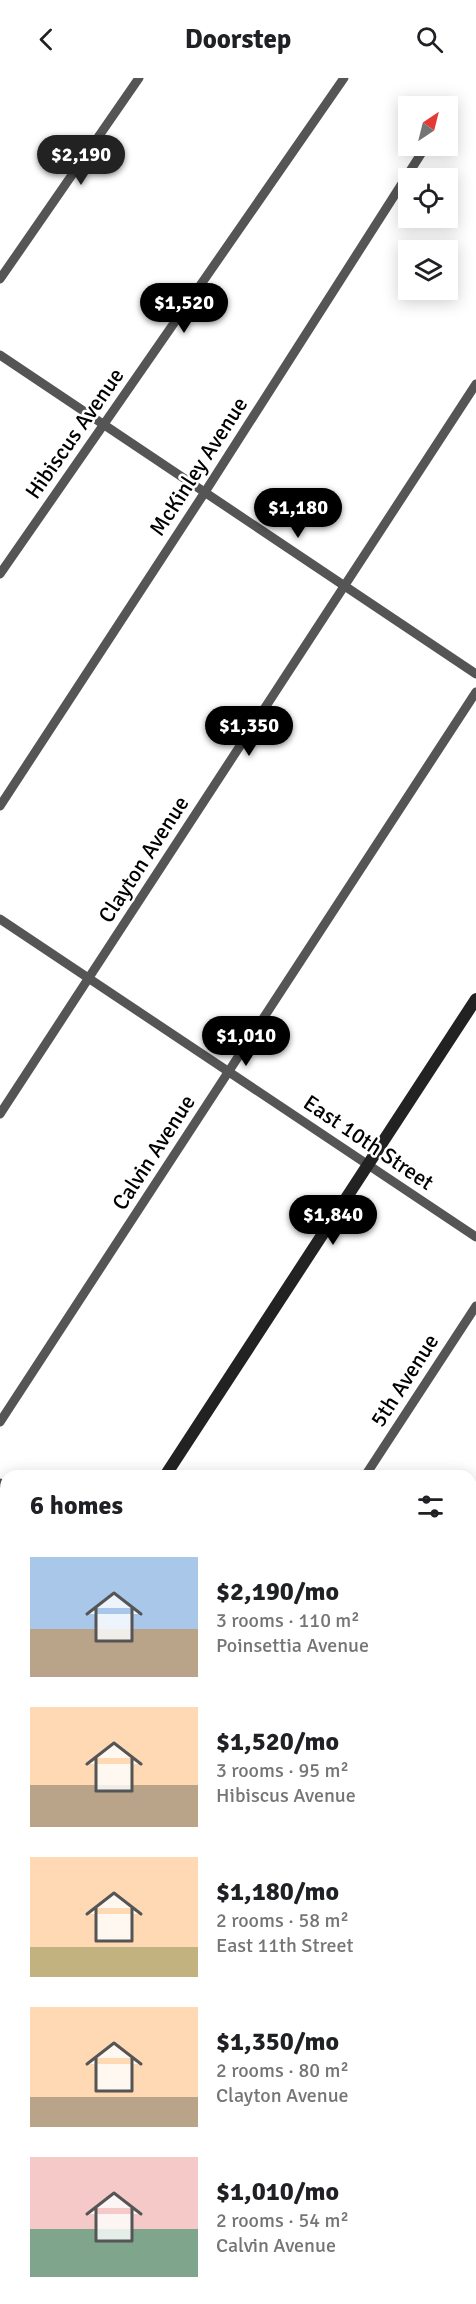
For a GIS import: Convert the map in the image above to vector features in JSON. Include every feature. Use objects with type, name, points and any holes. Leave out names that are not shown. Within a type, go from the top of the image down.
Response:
[{"type":"street","points":[[0,279],[139,78]]},
{"type":"street","name":"Hibiscus Avenue","points":[[0,574],[344,78]]},
{"type":"street","name":"McKinley Avenue","points":[[0,806],[205,492],[420,156]]},
{"type":"street","points":[[0,355],[476,674]]},
{"type":"street","name":"Clayton Avenue","points":[[0,1114],[476,384]]},
{"type":"street","name":"Calvin Avenue","points":[[0,1422],[476,692]]},
{"type":"street","name":"East 10th Street","points":[[0,919],[476,1237]]},
{"type":"street","points":[[169,1470],[476,999]]},
{"type":"street","name":"5th Avenue","points":[[369,1470],[476,1306]]}]
